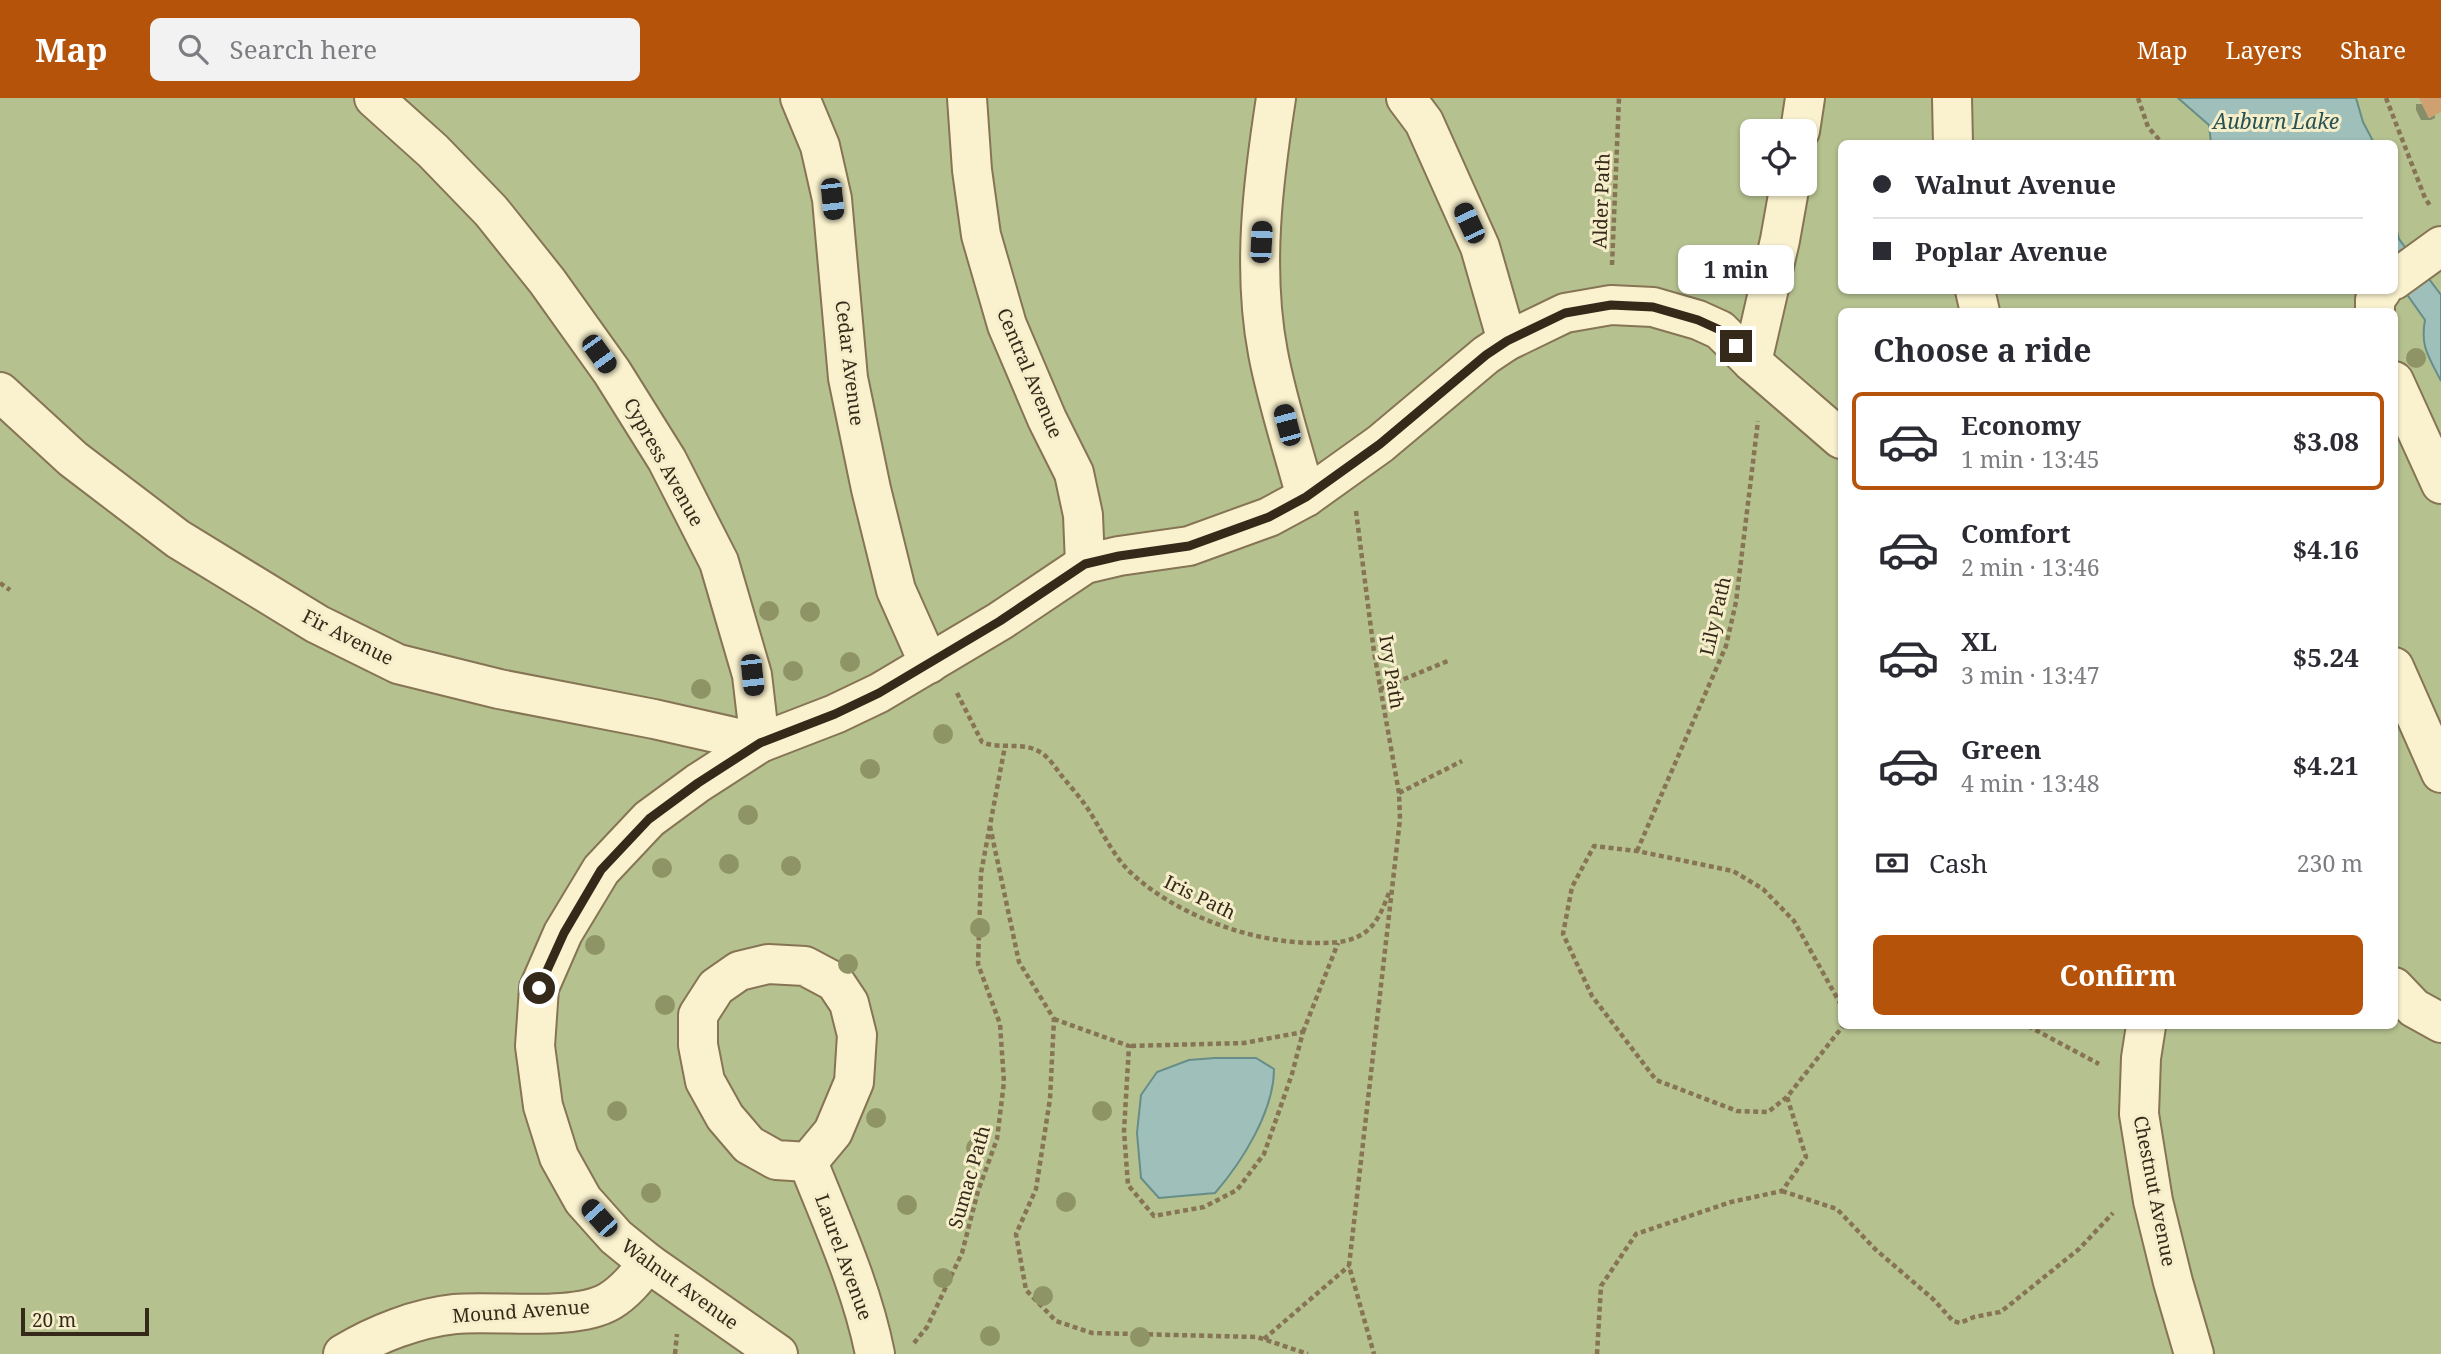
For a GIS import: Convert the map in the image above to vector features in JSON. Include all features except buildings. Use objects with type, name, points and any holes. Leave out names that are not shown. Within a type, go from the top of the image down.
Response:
[{"type":"lane","name":"Cypress Avenue","points":[[374,98],[433,150],[491,211],[547,281],[612,372],[667,460],[719,562],[752,675],[760,743]]},
{"type":"lane","name":"Cedar Avenue","points":[[800,98],[820,146],[832,199],[848,377],[871,489],[896,590],[935,661]]},
{"type":"lane","name":"Central Avenue","points":[[967,98],[972,170],[981,235],[1007,325],[1047,419],[1074,473],[1083,515],[1085,564]]},
{"type":"lane","points":[[1276,98],[1262,216],[1259,269],[1268,352],[1306,497]]},
{"type":"lane","points":[[1406,98],[1424,122],[1480,247],[1507,341]]},
{"type":"lane","points":[[1802,119],[1805,98]]},
{"type":"lane","points":[[1952,98],[1953,140]]},
{"type":"lane","points":[[1758,367],[1788,196]]},
{"type":"lane","points":[[2398,277],[2434,251]]},
{"type":"lane","name":"Walnut Avenue","points":[[778,1354],[648,1264],[616,1237],[583,1200],[559,1157],[542,1107],[535,1046],[539,988],[564,933],[601,870],[649,819],[760,743],[835,714],[879,693],[1000,621],[1085,564],[1189,546],[1269,517],[1306,497],[1380,444],[1486,355],[1507,341],[1565,313],[1611,305],[1653,307],[1698,320],[1720,330],[1838,436]]},
{"type":"lane","points":[[2398,390],[2441,484]]},
{"type":"lane","name":"Fir Avenue","points":[[0,392],[73,459],[178,539],[317,624],[398,664],[499,689],[760,743]]},
{"type":"lane","points":[[2398,676],[2441,773]]},
{"type":"lane","points":[[768,964],[805,966],[835,982],[849,1003],[857,1035],[855,1082],[833,1132],[808,1162],[776,1160],[749,1145],[725,1117],[705,1081],[698,1045],[698,1015],[716,987],[739,971],[768,964]]},
{"type":"lane","points":[[2398,991],[2414,1008],[2441,1023]]},
{"type":"lane","name":"Chestnut Avenue","points":[[2146,1029],[2139,1114],[2149,1176],[2173,1282],[2194,1354]]},
{"type":"lane","name":"Laurel Avenue","points":[[808,1162],[869,1321],[875,1354]]},
{"type":"lane","name":"Mound Avenue","points":[[343,1354],[401,1327],[452,1314],[554,1312],[585,1309],[609,1302],[648,1264]]},
{"type":"path","name":"Alder Path","points":[[1611,305],[1619,98]]},
{"type":"path","points":[[2138,98],[2148,127],[2159,140]]},
{"type":"path","points":[[2386,98],[2425,198],[2433,209]]},
{"type":"path","name":"Lily Path","points":[[1637,850],[1726,646],[1736,602],[1758,367]]},
{"type":"path","name":"Ivy Path","points":[[1350,465],[1374,652],[1399,793],[1400,819],[1392,883]]},
{"type":"path","points":[[0,583],[10,590]]},
{"type":"path","points":[[1380,689],[1450,660]]},
{"type":"path","points":[[935,661],[982,742],[1005,746]]},
{"type":"path","name":"Iris Path","points":[[1005,746],[1028,747],[1049,759],[1088,808],[1128,870],[1152,889],[1182,907],[1258,938],[1291,943],[1338,943],[1358,937],[1371,928],[1384,907],[1392,883]]},
{"type":"path","name":"Sumac Path","points":[[913,1345],[927,1327],[962,1253],[978,1191],[997,1139],[1004,1082],[1000,1024],[978,964],[981,873],[1005,746]]},
{"type":"path","points":[[1399,793],[1462,761]]},
{"type":"path","points":[[990,827],[1019,962],[1054,1019],[1050,1099],[1036,1189],[1016,1234],[1026,1290],[1056,1321],[1092,1334],[1264,1339],[1308,1354]]},
{"type":"path","points":[[1838,1000],[1794,921],[1763,889],[1733,871],[1637,850],[1594,846],[1572,887],[1563,934],[1592,996],[1656,1080],[1737,1111],[1768,1112],[1787,1097],[1841,1029]]},
{"type":"path","points":[[1374,1354],[1349,1266],[1392,883]]},
{"type":"path","points":[[1129,1046],[1125,1130],[1128,1185],[1154,1216],[1204,1207],[1237,1190],[1265,1154],[1303,1032],[1338,943]]},
{"type":"path","points":[[1054,1019],[1129,1046],[1244,1043],[1303,1032]]},
{"type":"path","points":[[2034,1029],[2140,1086]]},
{"type":"path","points":[[1782,1191],[1806,1157],[1787,1097]]},
{"type":"path","points":[[1597,1354],[1601,1286],[1636,1234],[1731,1202],[1782,1191],[1837,1209],[1875,1249],[1933,1299],[1953,1321],[1960,1323],[2000,1312],[2007,1307],[2079,1249],[2149,1176]]},
{"type":"path","points":[[1264,1339],[1349,1266]]},
{"type":"green space","points":[[0,98],[2441,98],[2441,1354],[0,1354]]},
{"type":"water","name":"Auburn Lake","points":[[2178,98],[2356,98],[2363,122],[2372,140],[2211,140],[2209,125]]},
{"type":"water","points":[[2398,235],[2441,295],[2441,381],[2425,345],[2425,320],[2398,282]]},
{"type":"water","points":[[1256,1058],[1274,1069],[1269,1102],[1246,1151],[1215,1193],[1159,1198],[1141,1178],[1137,1133],[1141,1095],[1157,1072],[1189,1060]]},
{"type":"route","points":[[539,988],[564,933],[601,870],[649,819],[760,743],[835,714],[879,693],[1000,621],[1085,564],[1189,546],[1269,517],[1306,497],[1380,444],[1486,355],[1507,341],[1565,313],[1611,305],[1653,307],[1698,320],[1720,330],[1736,346]]}]
